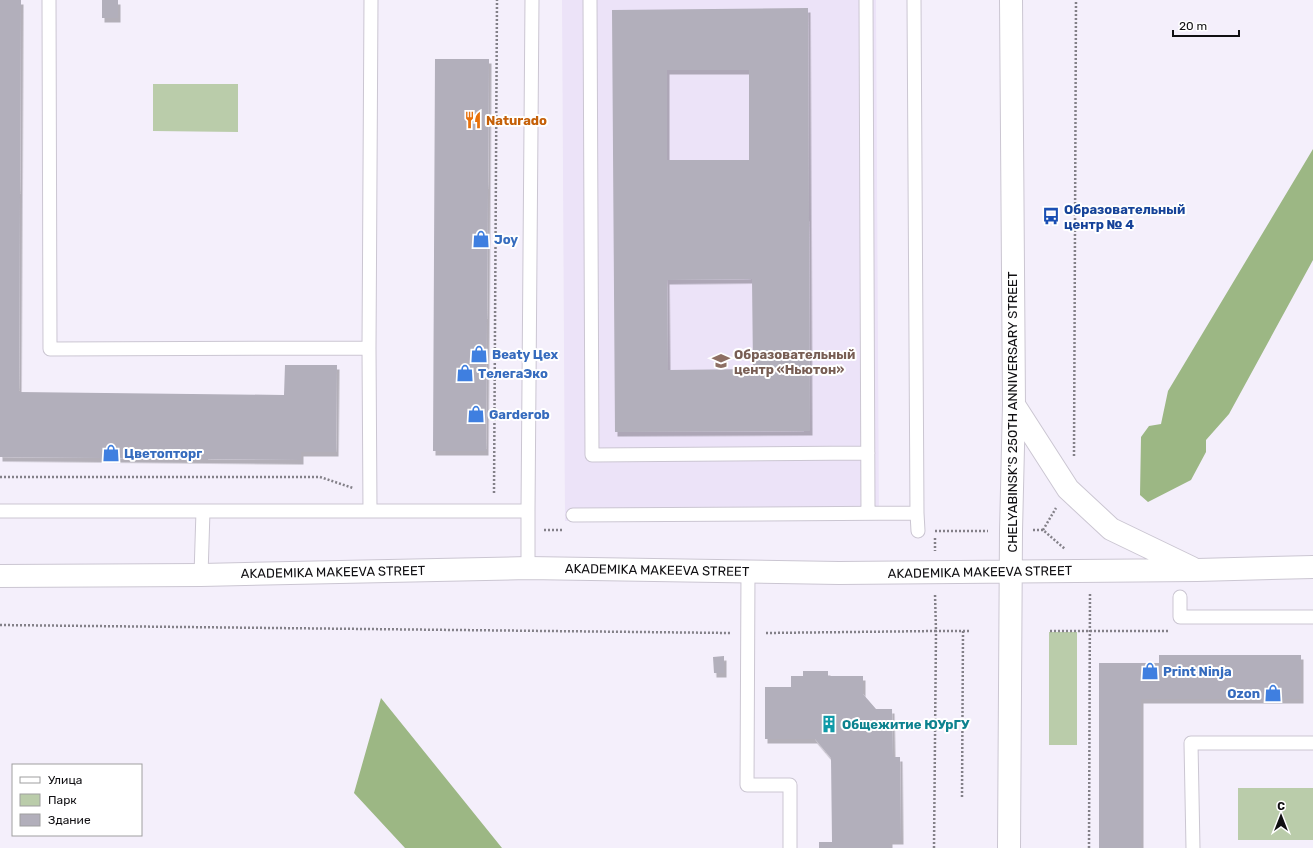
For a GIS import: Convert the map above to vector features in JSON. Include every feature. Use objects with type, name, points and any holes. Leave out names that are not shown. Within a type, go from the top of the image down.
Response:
[{"type":"street","name":"CHELYABINSK'S 250TH ANNIVERSARY STREET","points":[[1009,848],[1012,572],[1011,531],[1014,405],[1011,0]]},
{"type":"street","points":[[1014,405],[1068,489],[1111,529],[1197,570]]},
{"type":"street","name":"AKADEMIKA MAKEEVA STREET","points":[[0,576],[201,575],[528,568],[839,573],[1197,570],[1313,567]]},
{"type":"lane","points":[[49,0],[50,349],[368,348]]},
{"type":"lane","points":[[370,510],[368,348],[371,0]]},
{"type":"lane","points":[[528,568],[532,0]]},
{"type":"lane","points":[[590,0],[592,455],[868,453]]},
{"type":"lane","points":[[866,0],[868,513]]},
{"type":"lane","points":[[914,0],[918,531]]},
{"type":"lane","points":[[0,511],[528,511]]},
{"type":"lane","points":[[201,575],[203,511]]},
{"type":"lane","points":[[573,515],[917,513]]},
{"type":"lane","points":[[748,571],[747,785],[790,784],[790,848]]},
{"type":"lane","points":[[1180,597],[1180,617],[1313,617]]},
{"type":"lane","points":[[1192,848],[1191,743],[1313,743]]},
{"type":"path","points":[[486,494],[494,494],[497,0]]},
{"type":"path","points":[[1043,530],[1074,478],[1076,0]]},
{"type":"path","points":[[0,477],[320,478],[370,494]]},
{"type":"path","points":[[934,848],[936,631],[935,531],[1043,530],[1090,570],[1089,848]]},
{"type":"path","points":[[0,625],[747,634],[971,631]]},
{"type":"path","points":[[962,797],[963,631]]},
{"type":"shaded area","name":"Образовательный центр «Ньютон»","points":[[562,0],[876,0],[879,520],[565,521]]},
{"type":"green space","points":[[153,84],[238,84],[238,132],[153,131]]},
{"type":"green space","points":[[1313,149],[1313,260],[1229,414],[1206,440],[1206,452],[1191,480],[1148,502],[1140,495],[1141,437],[1149,426],[1161,424],[1168,391]]},
{"type":"green space","points":[[1049,632],[1077,632],[1077,745],[1049,745]]},
{"type":"green space","points":[[381,698],[502,848],[405,848],[354,793]]},
{"type":"green space","points":[[1238,788],[1313,788],[1313,840],[1238,840]]},
{"type":"building","points":[[0,0],[21,0],[19,392],[284,395],[285,365],[337,365],[336,452],[301,452],[301,460],[0,457]]},
{"type":"building","points":[[102,0],[118,0],[118,18],[102,18]]},
{"type":"building","points":[[808,8],[810,431],[615,432],[612,10]],"holes":[[[667,70],[749,70],[749,160],[667,160]],[[752,279],[753,369],[668,370],[667,280]]]},
{"type":"building","points":[[435,59],[489,59],[486,451],[433,451]]},
{"type":"building","points":[[1159,655],[1301,655],[1301,699],[1141,699],[1141,848],[1099,848],[1099,663],[1159,663]]},
{"type":"building","points":[[724,656],[724,673],[714,673],[713,657]]},
{"type":"building","points":[[803,671],[828,671],[828,676],[863,676],[863,694],[876,709],[892,709],[893,757],[900,757],[901,840],[890,840],[890,848],[819,848],[819,842],[832,842],[831,758],[815,739],[765,739],[765,687],[791,687],[791,676],[803,676]]},
{"type":"place","name":"Naturado","points":[[473,120]]},
{"type":"place","name":"Образовательный центр № 4","points":[[1051,216]]},
{"type":"place","name":"Joy","points":[[481,239]]},
{"type":"place","name":"Beaty Цех","points":[[479,354]]},
{"type":"place","name":"Образовательный центр «Ньютон»","points":[[721,361]]},
{"type":"place","name":"ТелегаЭко","points":[[465,373]]},
{"type":"place","name":"Garderob","points":[[476,414]]},
{"type":"place","name":"Цветопторг","points":[[111,453]]},
{"type":"place","name":"Print Ninja","points":[[1150,671]]},
{"type":"place","name":"Ozon","points":[[1273,693]]},
{"type":"place","name":"Общежитие ЮУрГУ","points":[[829,724]]}]
